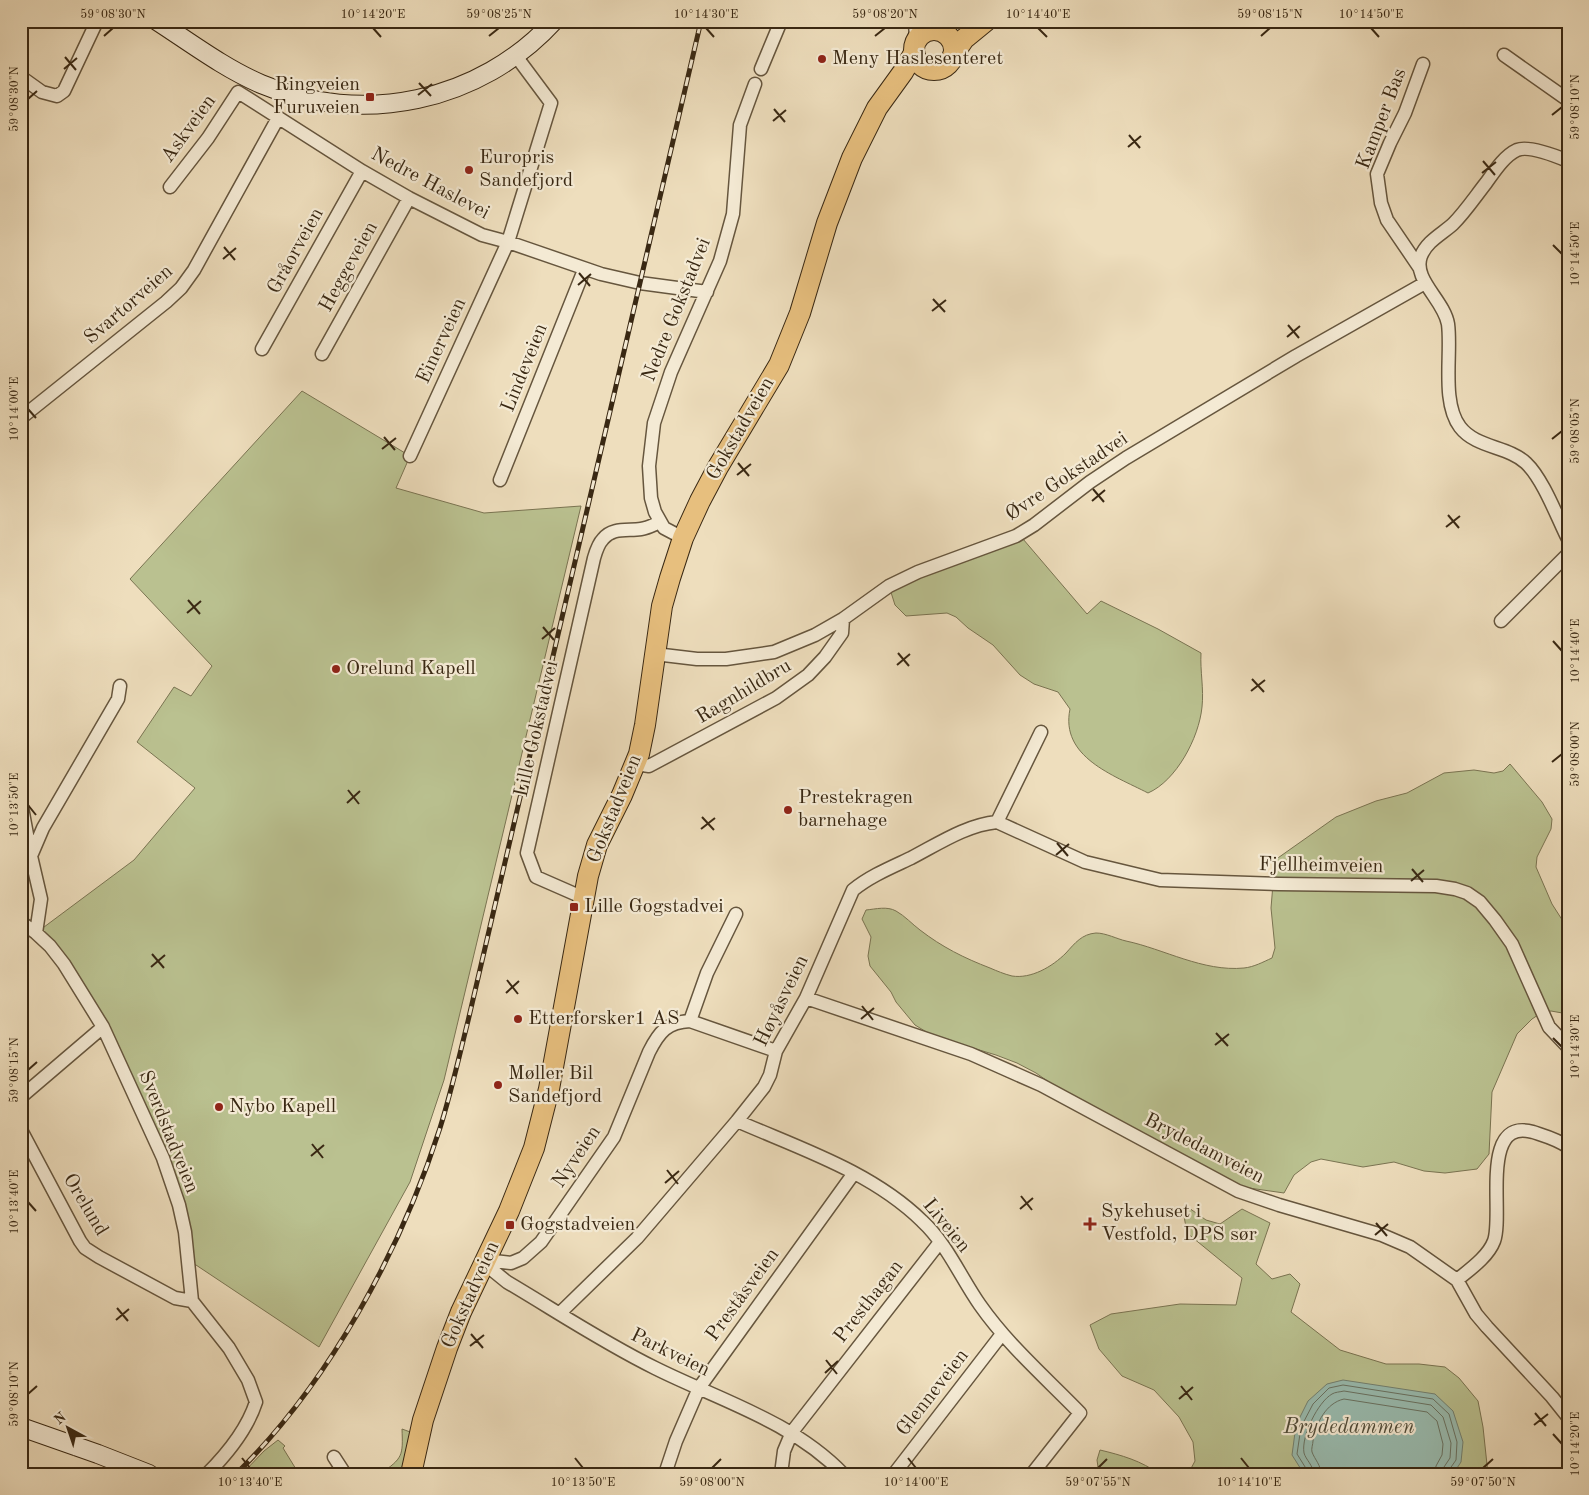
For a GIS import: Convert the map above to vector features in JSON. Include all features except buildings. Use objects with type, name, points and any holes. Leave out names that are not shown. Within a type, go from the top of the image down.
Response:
[{"type":"main road","points":[[157,21],[236,72],[261,84],[307,99],[346,105],[393,104],[421,99],[443,93],[478,79],[516,56],[554,21]]},
{"type":"main road","points":[[968,21],[953,28],[935,27],[915,38],[920,64],[930,70],[936,70],[947,65],[964,39],[986,21]]},
{"type":"main road","points":[[935,27],[950,38],[953,43],[953,55]]},
{"type":"main road","name":"Gokstadveien","points":[[411,1474],[434,1383],[461,1312],[524,1176],[542,1118],[588,876],[597,846],[636,764],[645,725],[666,588],[683,538],[700,501],[788,345],[800,313],[827,223],[852,158],[877,108],[903,72],[915,38]]},
{"type":"main road","name":"Gokstadveien","points":[[852,158],[882,111],[899,91],[930,70]]},
{"type":"main road","points":[[21,1427],[130,1470],[149,1474]]},
{"type":"street","points":[[21,77],[42,92],[56,96],[64,91],[97,21]]},
{"type":"street","points":[[761,69],[781,21]]},
{"type":"street","points":[[1504,55],[1568,100]]},
{"type":"street","name":"Einerveien","points":[[410,456],[508,242],[551,103],[516,56]]},
{"type":"street","name":"Kamper Bas","points":[[1423,64],[1405,113],[1377,174],[1381,203],[1387,220],[1419,267],[1425,283],[1439,301],[1448,324],[1448,374],[1452,408],[1459,427],[1472,438],[1513,454],[1526,462],[1537,477],[1568,539]]},
{"type":"street","name":"Nedre Gokstadvei","points":[[660,522],[651,498],[649,481],[654,423],[671,372],[720,261],[733,214],[739,133],[755,84]]},
{"type":"street","name":"Nedre Haslevei","points":[[238,92],[362,171],[409,198],[482,235],[508,242],[584,270],[640,283],[706,292]]},
{"type":"street","name":"Askveien","points":[[170,187],[208,138],[238,92]]},
{"type":"street","name":"Svartorveien","points":[[21,418],[181,288],[194,270],[278,118]]},
{"type":"street","points":[[1419,267],[1421,256],[1426,247],[1462,214],[1496,169],[1510,154],[1519,149],[1531,150],[1554,154],[1568,161]]},
{"type":"street","name":"Gråorveien","points":[[262,349],[362,171]]},
{"type":"street","name":"Heggeveien","points":[[322,354],[409,198]]},
{"type":"street","name":"Lindeveien","points":[[500,480],[584,270]]},
{"type":"street","name":"Øvre Gokstadvei","points":[[655,654],[726,660],[774,652],[815,635],[844,619],[889,586],[918,572],[1016,536],[1126,458],[1296,356],[1425,283]]},
{"type":"street","points":[[660,522],[664,528],[683,538]]},
{"type":"street","name":"Lille Gokstadvei","points":[[584,898],[536,878],[527,853],[594,558],[599,545],[608,534],[614,531],[650,527],[660,522]]},
{"type":"street","points":[[1501,621],[1568,554]]},
{"type":"street","name":"Ragnhildbru","points":[[636,764],[649,766],[776,698],[808,675],[825,657],[842,633],[844,619]]},
{"type":"street","points":[[31,856],[43,828],[118,699],[120,686]]},
{"type":"street","points":[[997,822],[1041,732]]},
{"type":"street","points":[[21,802],[31,856],[42,899],[36,933]]},
{"type":"street","name":"Høyåsveien","points":[[560,1314],[637,1238],[764,1087],[770,1075],[776,1051],[806,998],[853,890],[868,880],[965,830],[984,823],[997,822]]},
{"type":"street","name":"Fjellheimveien","points":[[997,822],[1085,862],[1160,880],[1436,886],[1454,888],[1467,893],[1480,902],[1512,944],[1549,1027],[1568,1047]]},
{"type":"street","points":[[736,914],[707,973],[690,1021],[776,1051]]},
{"type":"street","name":"Sverdstadveien","points":[[22,925],[36,933],[50,946],[64,964],[103,1027],[163,1158],[179,1205],[185,1232],[192,1301]]},
{"type":"street","name":"Brydedamveien","points":[[806,998],[971,1054],[1041,1085],[1238,1191],[1382,1235],[1410,1247],[1457,1280]]},
{"type":"street","name":"Nyveien","points":[[485,1260],[511,1263],[524,1258],[541,1242],[614,1137],[654,1041],[661,1032],[673,1023],[690,1021]]},
{"type":"street","points":[[21,1097],[103,1027]]},
{"type":"street","name":"Liveien","points":[[737,1121],[871,1181],[892,1195],[923,1222],[940,1242],[1002,1334],[1080,1413],[1032,1474]]},
{"type":"street","name":"Orelund","points":[[21,1130],[85,1248],[175,1298],[192,1301]]},
{"type":"street","points":[[1568,1147],[1553,1138],[1529,1131],[1521,1130],[1508,1135],[1499,1148],[1497,1168],[1498,1212],[1494,1241],[1487,1252],[1457,1280],[1476,1314],[1568,1417]]},
{"type":"street","name":"Preståsveien","points":[[665,1474],[676,1442],[699,1388],[854,1173]]},
{"type":"street","name":"Presthagan","points":[[781,1474],[784,1451],[792,1432],[940,1242]]},
{"type":"street","name":"Parkveien","points":[[485,1260],[491,1269],[507,1282],[619,1350],[792,1432],[824,1456],[843,1474]]},
{"type":"street","points":[[192,1301],[229,1348],[248,1380],[256,1402],[241,1435],[223,1458],[207,1474]]},
{"type":"street","name":"Glenneveien","points":[[894,1474],[1002,1334]]},
{"type":"street","points":[[334,1457],[345,1474]]},
{"type":"green space","points":[[302,391],[410,456],[396,488],[484,513],[581,506],[444,1080],[410,1182],[319,1347],[187,1259],[179,1205],[103,1027],[36,933],[134,860],[195,788],[137,742],[174,687],[191,696],[212,666],[130,579]]},
{"type":"green space","points":[[1023,539],[1087,614],[1101,601],[1201,653],[1202,707],[1196,732],[1177,769],[1168,779],[1148,793],[1105,771],[1081,752],[1073,740],[1069,726],[1070,709],[1058,692],[1034,684],[1020,675],[993,645],[968,628],[956,617],[947,613],[906,616],[895,605],[889,586],[972,552]]},
{"type":"green space","points":[[1510,764],[1542,802],[1552,819],[1551,829],[1537,857],[1536,867],[1552,904],[1568,929],[1568,1014],[1551,1011],[1541,1013],[1517,1034],[1492,1092],[1489,1154],[1477,1169],[1445,1173],[1424,1171],[1394,1162],[1363,1167],[1321,1159],[1311,1162],[1294,1175],[1284,1193],[1242,1187],[1063,1092],[1036,1073],[1017,1063],[933,1036],[915,1025],[870,966],[868,956],[871,937],[862,919],[866,910],[885,908],[893,909],[928,936],[954,952],[1012,976],[1026,976],[1041,971],[1060,958],[1083,937],[1096,933],[1214,967],[1251,967],[1272,958],[1275,948],[1271,908],[1275,860],[1336,817],[1376,801],[1407,793],[1444,773],[1474,770],[1494,773],[1503,771]]},
{"type":"green space","points":[[1189,1208],[1206,1220],[1220,1224],[1242,1209],[1270,1223],[1256,1264],[1272,1279],[1290,1274],[1300,1284],[1291,1312],[1340,1350],[1386,1364],[1419,1364],[1445,1367],[1459,1378],[1478,1401],[1488,1474],[1188,1474],[1195,1461],[1193,1442],[1179,1417],[1154,1390],[1122,1376],[1099,1349],[1090,1325],[1111,1314],[1180,1304],[1236,1305],[1242,1278],[1187,1233],[1184,1216]]},
{"type":"green space","points":[[402,1429],[413,1433],[404,1474],[380,1474],[400,1456],[402,1451]]},
{"type":"green space","points":[[278,1440],[285,1446],[283,1448],[299,1474],[242,1474],[264,1451]]},
{"type":"green space","points":[[1100,1450],[1146,1465],[1159,1474],[1099,1474],[1097,1460]]},
{"type":"water","name":"Brydedammen","points":[[1343,1380],[1435,1394],[1453,1411],[1463,1442],[1461,1462],[1453,1474],[1304,1474],[1292,1455],[1296,1425],[1308,1401],[1327,1384]]},
{"type":"railway","points":[[236,1474],[270,1438],[302,1399],[358,1313],[405,1221],[440,1128],[468,1021],[701,21]]},
{"type":"place","name":"Meny Haslesenteret","points":[[822,59]]},
{"type":"place","name":"Ringveien Furuveien","points":[[370,97]]},
{"type":"place","name":"Europris Sandefjord","points":[[469,170]]},
{"type":"place","name":"Orelund Kapell","points":[[336,669]]},
{"type":"place","name":"Prestekragen barnehage","points":[[788,810]]},
{"type":"place","name":"Lille Gogstadvei","points":[[574,907]]},
{"type":"place","name":"Etterforsker1 AS","points":[[518,1019]]},
{"type":"place","name":"Møller Bil Sandefjord","points":[[498,1085]]},
{"type":"place","name":"Nybo Kapell","points":[[219,1107]]},
{"type":"place","name":"Sykehuset i Vestfold, DPS sør","points":[[1090,1224]]},
{"type":"place","name":"Gogstadveien","points":[[510,1225]]}]
